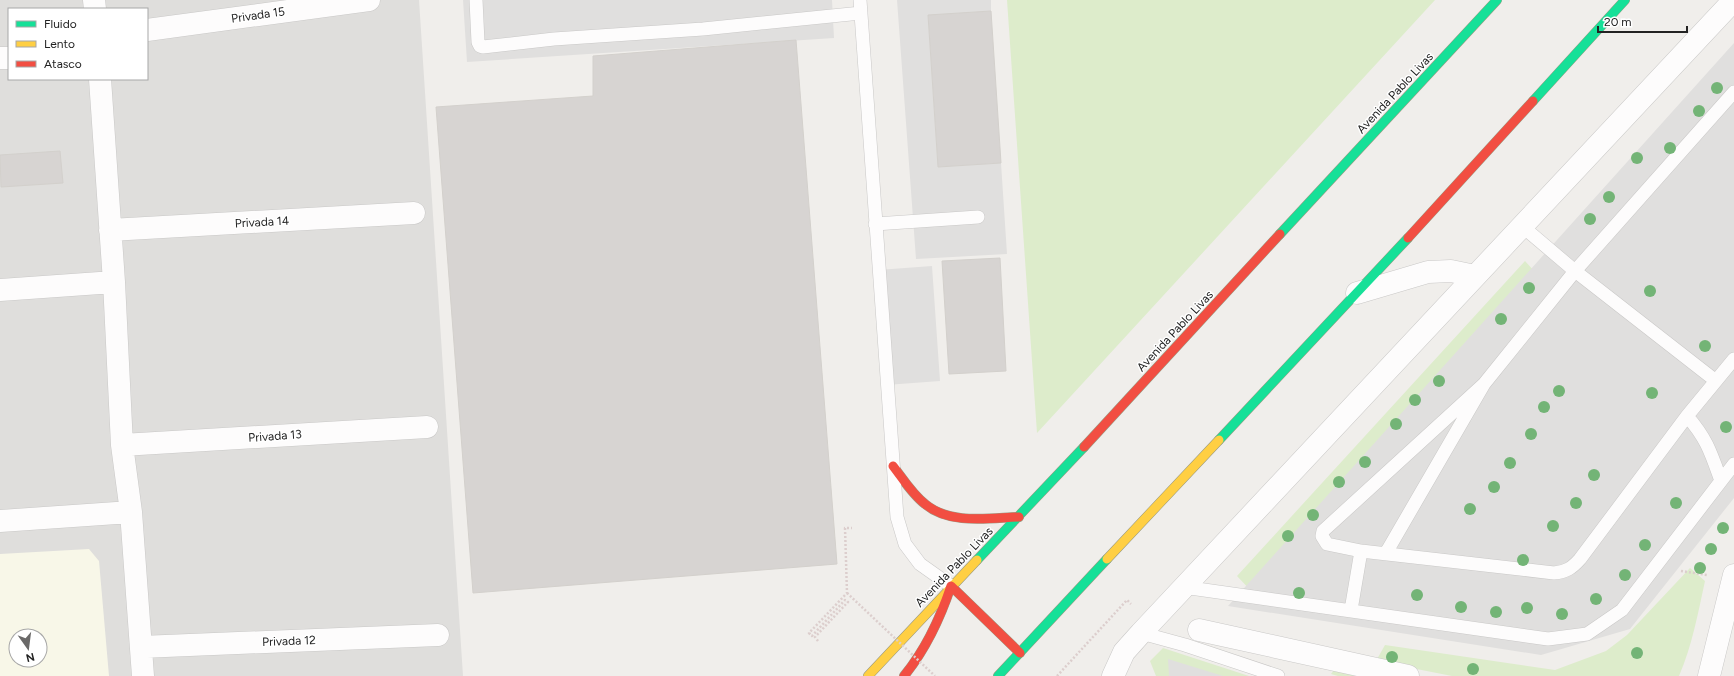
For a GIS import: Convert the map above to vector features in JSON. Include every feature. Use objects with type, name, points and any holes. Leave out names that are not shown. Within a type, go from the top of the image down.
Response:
[{"type":"main road","name":"Avenida Pablo Livas","points":[[868,676],[951,586],[1020,517],[1497,0]]},
{"type":"main road","points":[[998,676],[1357,293],[1625,0]]},
{"type":"main road","points":[[893,466],[930,508],[947,515],[971,517],[1020,517]]},
{"type":"main road","points":[[904,676],[913,667],[931,638],[941,617],[951,586],[1020,653]]},
{"type":"street","name":"Privada 15","points":[[148,30],[369,0]]},
{"type":"street","points":[[1113,676],[1124,652],[1146,627],[1734,0]]},
{"type":"street","points":[[100,80],[114,282],[122,445],[131,512],[143,676]]},
{"type":"street","name":"Privada 14","points":[[110,230],[414,213]]},
{"type":"street","points":[[1357,293],[1428,272],[1451,271],[1475,276]]},
{"type":"street","points":[[0,290],[114,282]]},
{"type":"street","name":"Privada 13","points":[[122,445],[427,426]]},
{"type":"street","points":[[0,521],[131,512]]},
{"type":"street","points":[[1709,676],[1733,577]]},
{"type":"street","points":[[1199,630],[1408,676]]},
{"type":"street","name":"Privada 12","points":[[141,647],[438,635]]},
{"type":"lane","points":[[476,0],[478,42],[480,46],[483,47],[554,39],[711,28],[860,6],[897,517],[904,544],[920,564],[951,586]]},
{"type":"lane","points":[[1386,553],[1484,384],[1574,272],[1734,92]]},
{"type":"lane","points":[[875,224],[978,217]]},
{"type":"lane","points":[[1522,226],[1574,272],[1716,381]]},
{"type":"lane","points":[[1484,384],[1323,531],[1322,536],[1327,544],[1361,551],[1554,574],[1564,573],[1580,559],[1687,416],[1734,359]]},
{"type":"lane","points":[[1687,416],[1700,431],[1707,443],[1721,481]]},
{"type":"lane","points":[[1183,587],[1548,639],[1587,634],[1622,610],[1734,464]]},
{"type":"lane","points":[[1351,610],[1361,551]]},
{"type":"lane","points":[[1146,627],[1185,645],[1278,676]]},
{"type":"path","points":[[852,528],[845,528],[847,593],[934,676]]},
{"type":"path","points":[[1661,560],[1683,572],[1733,577]]},
{"type":"path","points":[[818,641],[815,637],[848,602],[846,600],[812,636],[809,633],[847,593]]},
{"type":"path","points":[[1057,676],[1127,600],[1146,627]]},
{"type":"shaded area","points":[[0,0],[419,0],[463,676],[0,676]]},
{"type":"shaded area","points":[[463,0],[832,0],[834,38],[467,62]]},
{"type":"shaded area","points":[[897,0],[991,0],[991,11],[928,16],[938,167],[1001,163],[1007,254],[916,259]]},
{"type":"shaded area","points":[[1734,43],[1734,498],[1630,629],[1541,655],[1228,606]]},
{"type":"shaded area","points":[[932,266],[940,381],[886,385],[878,270]]},
{"type":"shaded area","points":[[89,549],[99,561],[109,676],[0,676],[0,554]]},
{"type":"shaded area","points":[[1168,659],[1223,676],[1169,676]]},
{"type":"green space","points":[[1007,0],[1435,0],[1037,433]]},
{"type":"green space","points":[[1525,261],[1547,285],[1254,594],[1237,576]]},
{"type":"green space","points":[[1690,568],[1705,581],[1691,641],[1679,676],[1452,676],[1376,661],[1385,645],[1555,670],[1606,651],[1627,635]]},
{"type":"green space","points":[[1163,648],[1249,676],[1156,676],[1150,661]]},
{"type":"green space","points":[[1338,665],[1371,676],[1338,676],[1331,674]]},
{"type":"building","points":[[991,11],[1001,163],[938,167],[928,15]]},
{"type":"building","points":[[796,40],[837,564],[473,593],[436,107],[593,96],[593,56]]},
{"type":"building","points":[[60,151],[63,183],[1,187],[0,155]]},
{"type":"building","points":[[1000,258],[1006,371],[949,374],[942,261]]},
{"type":"traffic: fast","points":[[1280,234],[1497,0]]},
{"type":"traffic: fast","points":[[1533,101],[1625,0]]},
{"type":"traffic: fast","points":[[1219,440],[1408,238]]},
{"type":"traffic: fast","points":[[977,560],[1084,447]]},
{"type":"traffic: fast","points":[[998,676],[1107,559]]},
{"type":"traffic: slow","points":[[1107,559],[1219,440]]},
{"type":"traffic: slow","points":[[868,676],[977,560]]},
{"type":"traffic: jam","points":[[1408,238],[1533,101]]},
{"type":"traffic: jam","points":[[1084,447],[1280,234]]},
{"type":"traffic: jam","points":[[893,466],[916,496],[935,511],[958,518],[970,519],[1019,517]]},
{"type":"traffic: jam","points":[[904,676],[912,666],[932,633],[951,586],[1020,653]]}]
